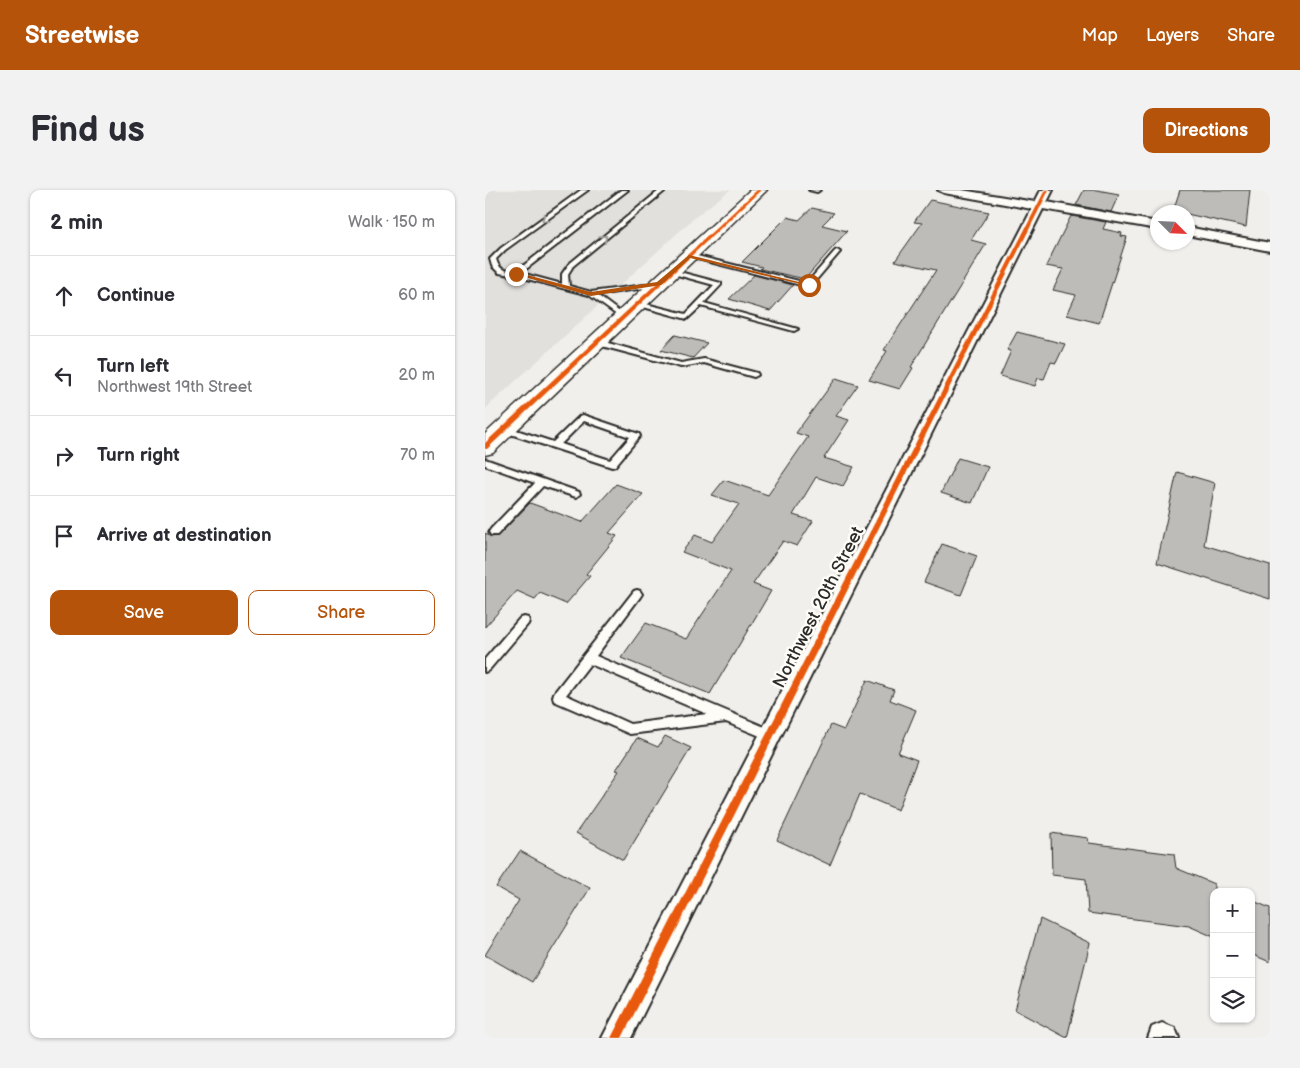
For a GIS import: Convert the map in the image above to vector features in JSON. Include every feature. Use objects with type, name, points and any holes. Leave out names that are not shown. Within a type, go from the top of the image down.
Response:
[{"type":"street","points":[[485,447],[759,190]]},
{"type":"street","points":[[944,190],[1022,205],[1043,198],[1055,206],[1150,225]]},
{"type":"street","name":"Northwest 20th Street","points":[[616,1038],[1043,198]]},
{"type":"street","points":[[1195,233],[1270,247]]},
{"type":"lane","points":[[585,190],[503,249],[493,259],[495,266],[501,272],[516,274],[591,294],[623,317]]},
{"type":"lane","points":[[516,274],[625,190]]},
{"type":"lane","points":[[565,287],[565,274],[571,265],[663,190]]},
{"type":"lane","points":[[812,190],[817,190]]},
{"type":"lane","points":[[689,256],[809,285],[837,252]]},
{"type":"lane","points":[[591,294],[665,278],[719,284],[687,318],[638,304]]},
{"type":"lane","points":[[700,304],[793,328]]},
{"type":"lane","points":[[597,342],[681,365],[704,361],[754,375]]},
{"type":"lane","points":[[504,429],[612,464],[636,436],[583,418],[555,445]]},
{"type":"lane","points":[[485,462],[576,494]]},
{"type":"lane","points":[[494,532],[541,482]]},
{"type":"lane","points":[[637,594],[559,697],[631,729],[726,717]]},
{"type":"lane","points":[[485,667],[524,621]]},
{"type":"lane","points":[[588,658],[770,735]]},
{"type":"shaded area","points":[[485,190],[730,190],[695,217],[485,409]]},
{"type":"building","points":[[1084,190],[1119,194],[1111,212],[1076,205]]},
{"type":"building","points":[[1180,190],[1250,190],[1246,227],[1195,216],[1195,205],[1175,205]]},
{"type":"building","points":[[930,200],[989,212],[971,240],[986,244],[911,367],[913,368],[900,389],[869,380],[887,351],[884,350],[936,270],[895,261],[922,223],[914,222]]},
{"type":"building","points":[[812,208],[834,213],[822,225],[847,231],[805,279],[760,269],[762,267],[742,262],[787,217],[799,220]]},
{"type":"building","points":[[1071,216],[1106,222],[1103,229],[1122,233],[1121,236],[1127,237],[1099,323],[1067,315],[1076,295],[1053,290],[1063,269],[1046,266]]},
{"type":"building","points":[[754,275],[793,285],[770,311],[729,299]]},
{"type":"building","points":[[1017,332],[1065,344],[1056,363],[1051,362],[1044,379],[1038,378],[1035,386],[1000,376],[1011,351],[1007,350]]},
{"type":"building","points":[[675,335],[707,343],[693,358],[661,350]]},
{"type":"building","points":[[836,378],[858,385],[836,416],[849,420],[824,458],[854,467],[843,486],[816,477],[793,515],[813,521],[797,546],[783,541],[753,584],[771,591],[710,694],[621,658],[646,623],[686,639],[731,571],[682,552],[695,535],[712,542],[739,504],[712,495],[724,480],[768,495],[808,437],[796,433]]},
{"type":"building","points":[[958,458],[988,467],[972,503],[941,493]]},
{"type":"building","points":[[1177,472],[1215,483],[1204,545],[1270,565],[1270,599],[1157,563]]},
{"type":"building","points":[[616,484],[643,494],[609,533],[617,536],[586,574],[590,576],[566,604],[540,593],[535,599],[517,591],[485,627],[485,533],[491,537],[498,536],[530,503],[582,522]]},
{"type":"building","points":[[942,544],[977,556],[961,595],[924,582]]},
{"type":"building","points":[[867,680],[894,690],[890,700],[916,710],[898,753],[917,760],[898,810],[860,794],[830,865],[777,840],[831,725],[844,730]]},
{"type":"building","points":[[665,736],[691,748],[623,860],[576,833],[619,771],[616,770],[637,738],[658,747]]},
{"type":"building","points":[[1051,833],[1088,838],[1089,843],[1174,854],[1176,868],[1214,884],[1214,888],[1210,888],[1210,935],[1189,926],[1088,913],[1086,879],[1052,875]]},
{"type":"building","points":[[520,851],[590,888],[532,982],[485,955],[519,900],[496,887]]},
{"type":"building","points":[[1255,902],[1270,908],[1270,962],[1255,956]]},
{"type":"building","points":[[1040,919],[1090,943],[1067,1038],[1015,1010]]},
{"type":"cycle path","points":[[485,447],[759,190]]},
{"type":"cycle path","points":[[616,1038],[1047,190]]},
{"type":"route","points":[[516,274],[591,294],[659,284],[689,256],[809,285]]}]
